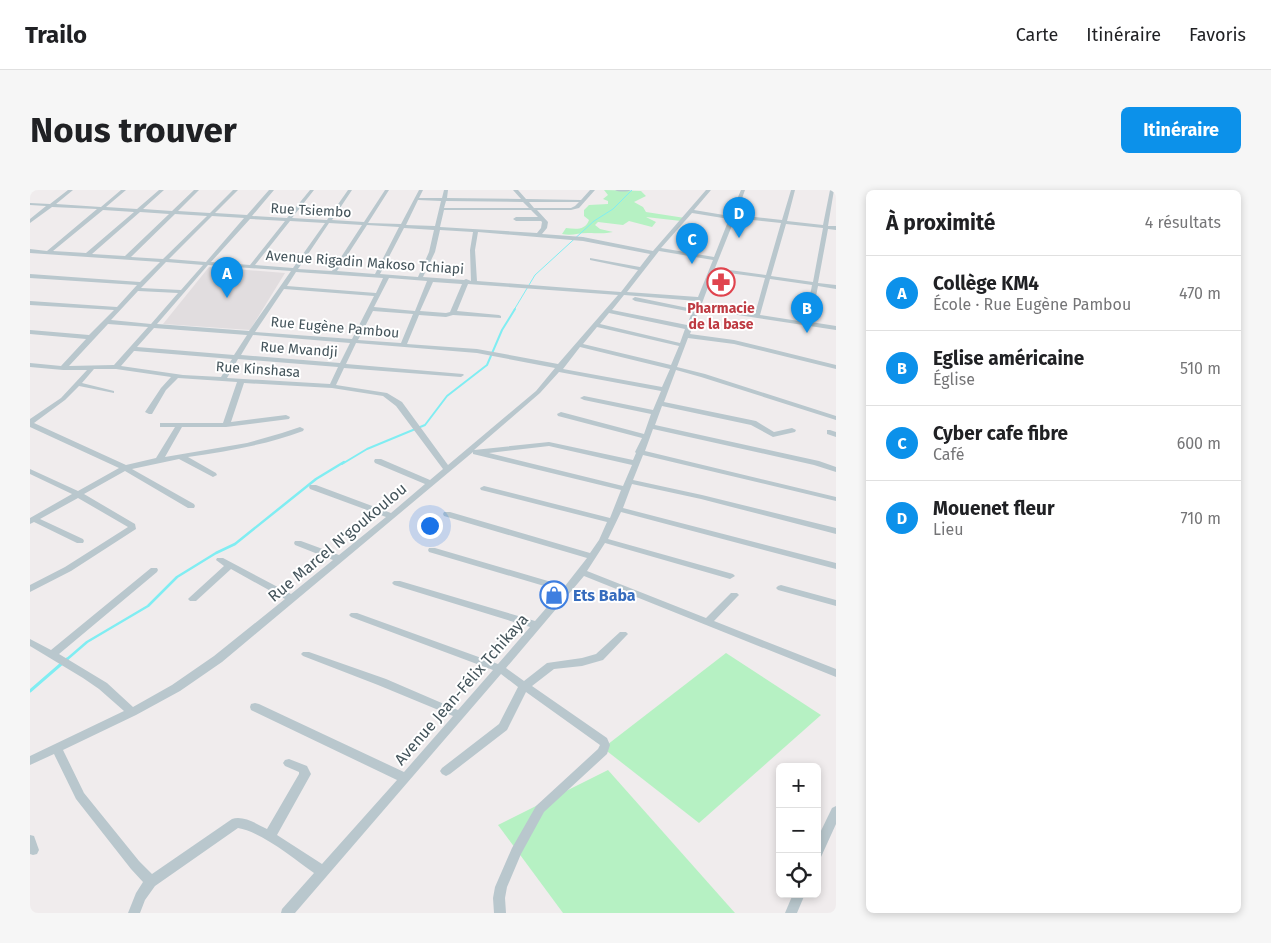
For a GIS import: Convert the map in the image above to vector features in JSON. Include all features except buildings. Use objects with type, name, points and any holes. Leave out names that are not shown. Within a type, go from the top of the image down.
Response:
[{"type":"street","points":[[30,221],[71,190]]},
{"type":"street","points":[[46,253],[124,190]]},
{"type":"street","points":[[87,255],[162,190]]},
{"type":"street","points":[[126,258],[198,190]]},
{"type":"street","points":[[63,368],[139,286],[236,190]]},
{"type":"street","points":[[116,367],[209,264],[272,190]]},
{"type":"street","points":[[252,266],[312,190]]},
{"type":"street","points":[[223,380],[251,333],[326,222],[350,190]]},
{"type":"street","points":[[334,272],[386,190]]},
{"type":"street","points":[[377,275],[421,190]]},
{"type":"street","points":[[420,278],[432,252],[446,190]]},
{"type":"street","points":[[515,190],[542,219],[545,225],[538,235]]},
{"type":"street","points":[[443,209],[574,208],[594,190]]},
{"type":"street","points":[[617,190],[629,190]]},
{"type":"street","name":"Rue Marcel N'goukoulou","points":[[30,761],[132,712],[176,688],[218,659],[292,600],[431,483],[473,451],[519,410],[560,368],[656,251],[710,190]]},
{"type":"street","name":"Avenue Jean-Félix Tchikaya","points":[[287,913],[567,590],[582,572],[603,540],[618,509],[743,190]]},
{"type":"street","points":[[757,316],[793,190]]},
{"type":"street","points":[[808,324],[832,190]]},
{"type":"street","points":[[416,199],[584,201]]},
{"type":"street","name":"Rue Tsiembo","points":[[30,204],[538,235],[590,240],[716,259]]},
{"type":"street","points":[[691,211],[836,228]]},
{"type":"street","points":[[516,219],[542,219]]},
{"type":"street","points":[[474,282],[476,269],[472,243],[476,231]]},
{"type":"street","name":"Avenue Rigadin Makoso Tchiapi","points":[[30,252],[529,286]]},
{"type":"street","points":[[592,259],[641,269]]},
{"type":"street","points":[[712,269],[836,287]]},
{"type":"street","points":[[30,276],[182,292]]},
{"type":"street","points":[[332,386],[387,276]]},
{"type":"street","points":[[403,345],[431,279]]},
{"type":"street","points":[[452,313],[466,282]]},
{"type":"street","points":[[529,286],[621,294],[836,328]]},
{"type":"street","points":[[282,287],[378,295]]},
{"type":"street","points":[[621,294],[698,305]]},
{"type":"street","points":[[30,303],[119,309]]},
{"type":"street","points":[[371,309],[498,317]]},
{"type":"street","points":[[607,311],[836,367]]},
{"type":"street","name":"Rue Eugène Pambou","points":[[107,322],[483,352],[664,389]]},
{"type":"street","points":[[595,326],[682,345]]},
{"type":"street","points":[[30,332],[90,337]]},
{"type":"street","points":[[578,345],[673,366],[836,418]]},
{"type":"street","name":"Rue Mvandji","points":[[134,349],[343,364],[461,375]]},
{"type":"street","name":"Rue Kinshasa","points":[[30,365],[63,368],[116,367],[176,376],[332,386],[377,392],[392,398],[447,470]]},
{"type":"street","points":[[30,423],[54,407],[93,367]]},
{"type":"street","points":[[149,412],[163,389],[176,376]]},
{"type":"street","points":[[226,425],[242,381]]},
{"type":"street","points":[[78,384],[112,392]]},
{"type":"street","points":[[584,398],[655,413]]},
{"type":"street","points":[[659,403],[753,423],[773,435],[792,430]]},
{"type":"street","points":[[562,414],[645,437]]},
{"type":"street","points":[[163,425],[226,425],[286,417]]},
{"type":"street","points":[[30,423],[124,468],[191,506]]},
{"type":"street","points":[[159,460],[179,426]]},
{"type":"street","points":[[650,426],[816,463],[836,470]]},
{"type":"street","points":[[32,520],[124,468],[262,442],[300,429]]},
{"type":"street","points":[[473,451],[550,444],[636,463]]},
{"type":"street","points":[[473,451],[627,485],[702,497],[836,531]]},
{"type":"street","points":[[640,452],[836,499]]},
{"type":"street","points":[[180,456],[213,475]]},
{"type":"street","points":[[378,461],[431,483]]},
{"type":"street","points":[[30,471],[77,494],[132,526],[132,529],[128,532],[102,546],[68,569],[30,589]]},
{"type":"street","points":[[313,487],[392,516]]},
{"type":"street","points":[[484,488],[612,521]]},
{"type":"street","points":[[618,509],[836,566]]},
{"type":"street","points":[[447,514],[592,557]]},
{"type":"street","points":[[32,520],[80,541]]},
{"type":"street","points":[[603,540],[730,576]]},
{"type":"street","points":[[298,543],[340,559]]},
{"type":"street","points":[[432,550],[567,590]]},
{"type":"street","points":[[220,560],[292,600]]},
{"type":"street","points":[[192,600],[229,566]]},
{"type":"street","points":[[51,655],[154,570]]},
{"type":"street","points":[[582,572],[836,673]]},
{"type":"street","points":[[396,583],[536,625]]},
{"type":"street","points":[[781,588],[836,603]]},
{"type":"street","points":[[707,622],[734,595]]},
{"type":"street","points":[[354,615],[499,668],[603,741],[605,745],[603,752],[540,809],[516,852],[501,887],[498,898],[500,913]]},
{"type":"street","points":[[446,771],[503,727],[524,686],[551,666],[582,662],[599,657],[623,634]]},
{"type":"street","points":[[32,645],[103,686],[132,712]]},
{"type":"street","points":[[306,654],[382,682],[460,715]]},
{"type":"street","points":[[255,707],[405,778]]},
{"type":"street","points":[[56,748],[80,796],[135,865],[151,882]]},
{"type":"street","points":[[269,837],[305,774],[303,769],[289,763]]},
{"type":"street","points":[[821,844],[836,811]]},
{"type":"street","points":[[134,913],[140,897],[151,882],[236,823],[241,823],[269,837],[323,872]]},
{"type":"street","points":[[791,913],[797,898]]},
{"type":"shaded area","points":[[209,267],[285,273],[250,330],[163,324]]},
{"type":"green space","points":[[604,190],[641,191],[646,196],[634,202],[643,207],[646,212],[685,218],[681,221],[646,217],[656,222],[652,227],[629,221],[623,225],[598,222],[595,225],[600,229],[613,232],[562,234],[566,228],[582,228],[587,224],[589,220],[584,216],[584,210],[589,205],[608,204],[608,201],[603,199],[608,195]]},
{"type":"green space","points":[[726,653],[821,715],[699,823],[603,748]]},
{"type":"green space","points":[[608,770],[735,913],[563,913],[498,825]]},
{"type":"waterway","points":[[514,310],[535,275],[594,221],[613,209],[632,190]]},
{"type":"waterway","points":[[342,464],[367,449],[425,425],[447,396],[487,365],[502,330],[515,309]]},
{"type":"waterway","points":[[65,661],[87,642],[148,606],[177,577],[216,553],[235,544],[316,479],[344,462]]},
{"type":"waterway","points":[[30,691],[67,659]]},
{"type":"place","name":"Mouenet fleur","points":[[739,238]]},
{"type":"place","name":"Cyber cafe fibre","points":[[692,264]]},
{"type":"place","name":"Pharmacie de la base","points":[[721,282]]},
{"type":"place","name":"Collège KM4","points":[[227,298]]},
{"type":"place","name":"Eglise américaine","points":[[807,333]]},
{"type":"place","name":"Ets Baba","points":[[554,595]]}]
